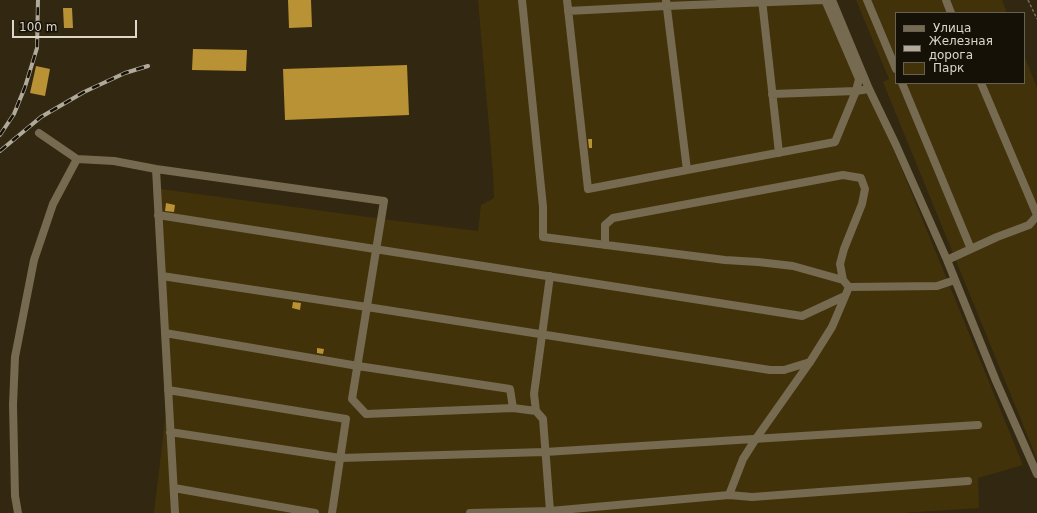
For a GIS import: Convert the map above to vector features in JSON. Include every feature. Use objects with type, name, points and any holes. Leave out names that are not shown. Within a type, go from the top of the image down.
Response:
[{"type":"street","points":[[522,0],[543,207],[543,237],[725,260],[794,266],[843,280]]},
{"type":"street","points":[[567,0],[568,11],[588,189],[835,142],[856,91],[859,79],[824,0],[666,3],[568,11]]},
{"type":"street","points":[[832,0],[869,89],[896,145],[947,260],[996,381],[1037,474]]},
{"type":"street","points":[[867,0],[895,67]]},
{"type":"street","points":[[946,0],[951,12]]},
{"type":"street","points":[[762,1],[779,153]]},
{"type":"street","points":[[666,3],[687,170]]},
{"type":"street","points":[[902,84],[971,249]]},
{"type":"street","points":[[947,260],[997,237],[1030,225],[1037,216],[980,84]]},
{"type":"street","points":[[772,94],[856,91],[869,89]]},
{"type":"street","points":[[40,132],[77,159],[114,161],[156,169],[384,201],[352,399],[366,414],[513,408],[536,411]]},
{"type":"street","points":[[18,513],[15,496],[15,357],[34,260],[53,204],[77,159]]},
{"type":"street","points":[[156,169],[175,513]]},
{"type":"street","points":[[605,245],[605,225],[613,218],[843,175],[860,178],[865,189],[862,204],[844,249],[840,264],[843,280],[849,287]]},
{"type":"street","points":[[158,215],[802,316],[846,296]]},
{"type":"street","points":[[162,276],[770,370],[784,370],[810,362]]},
{"type":"street","points":[[550,276],[534,394],[536,411],[543,419],[550,511]]},
{"type":"street","points":[[849,287],[937,286],[955,280]]},
{"type":"street","points":[[729,495],[743,459],[832,328],[849,287]]},
{"type":"street","points":[[165,334],[358,366],[510,388],[513,408]]},
{"type":"street","points":[[168,390],[346,419],[332,513]]},
{"type":"street","points":[[170,432],[340,458],[545,452],[978,425]]},
{"type":"street","points":[[470,513],[550,511],[729,495],[752,497],[968,481]]},
{"type":"street","points":[[174,488],[315,513]]},
{"type":"path","points":[[1028,0],[1037,19]]},
{"type":"green space","points":[[478,0],[832,0],[1023,465],[978,478],[979,508],[902,513],[154,513],[166,412],[153,188],[478,231],[481,205],[494,198]]},
{"type":"green space","points":[[856,0],[1002,0],[1007,12],[895,12],[895,84],[1025,84],[1025,58],[1037,88],[1037,459],[883,82],[889,79]]},
{"type":"building","points":[[288,0],[311,0],[312,27],[289,28]]},
{"type":"building","points":[[63,8],[72,8],[73,28],[64,28]]},
{"type":"building","points":[[193,49],[247,50],[246,71],[192,70]]},
{"type":"building","points":[[407,65],[409,115],[285,120],[283,69]]},
{"type":"building","points":[[36,66],[50,69],[45,96],[30,93]]},
{"type":"building","points":[[588,139],[592,139],[592,148],[589,148]]},
{"type":"building","points":[[166,203],[175,205],[174,212],[165,211]]},
{"type":"building","points":[[293,302],[301,303],[300,310],[292,308]]},
{"type":"building","points":[[317,348],[324,349],[323,354],[317,353]]},
{"type":"railway","points":[[0,135],[14,114],[25,87],[37,48],[38,0]]},
{"type":"railway","points":[[0,151],[41,117],[84,92],[125,73],[148,66]]}]
